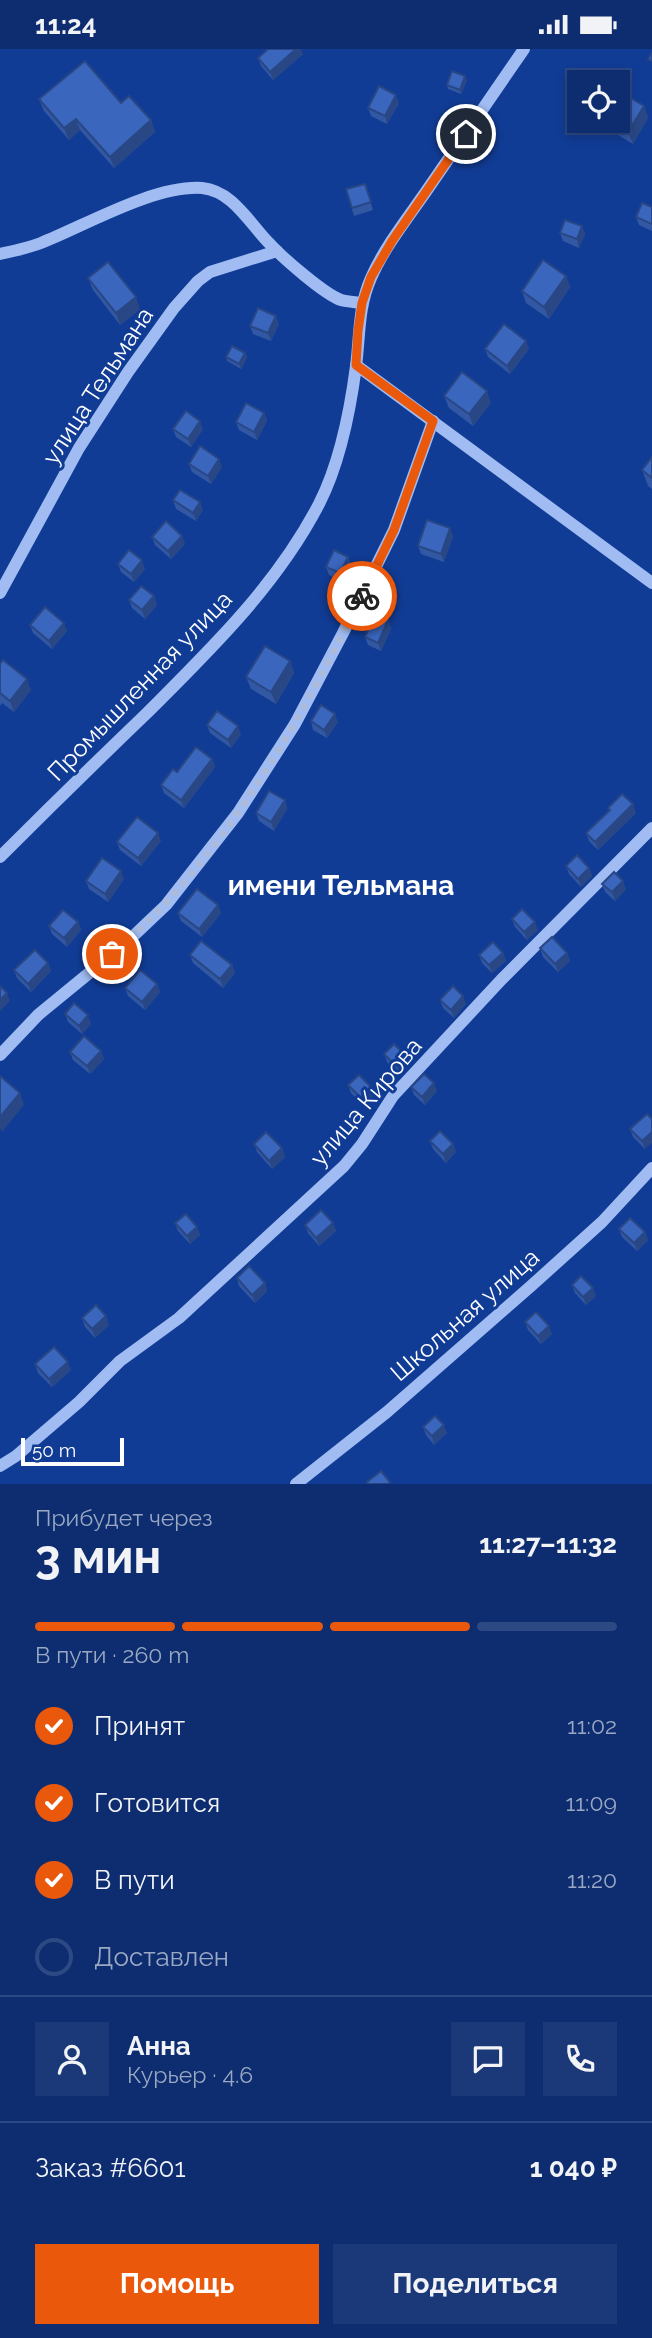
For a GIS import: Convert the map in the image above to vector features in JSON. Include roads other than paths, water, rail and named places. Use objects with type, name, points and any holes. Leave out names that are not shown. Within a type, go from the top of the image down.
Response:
[{"type":"street","name":"Промышленная улица","points":[[0,857],[212,648],[257,597],[298,541],[320,502],[335,464],[356,365],[362,303],[371,277],[392,241],[524,49]]},
{"type":"street","points":[[0,254],[39,244],[150,197],[180,189],[201,188],[229,197],[276,251],[323,289],[341,300],[362,303]]},
{"type":"street","name":"улица Тельмана","points":[[0,593],[79,448],[128,372],[174,308],[198,281],[210,272],[276,251]]},
{"type":"street","points":[[356,365],[652,583]]},
{"type":"street","points":[[0,1055],[38,1015],[127,942],[166,905],[238,813],[295,724],[343,633],[394,530],[433,421]]},
{"type":"street","name":"улица Кирова","points":[[0,1466],[16,1456],[79,1402],[120,1361],[178,1318],[344,1166],[362,1144],[393,1096],[501,981],[652,828]]},
{"type":"street","name":"Школьная улица","points":[[296,1484],[387,1412],[521,1294],[602,1222],[652,1168]]},
{"type":"district","name":"имени Тельмана","points":[[341,885]]}]
